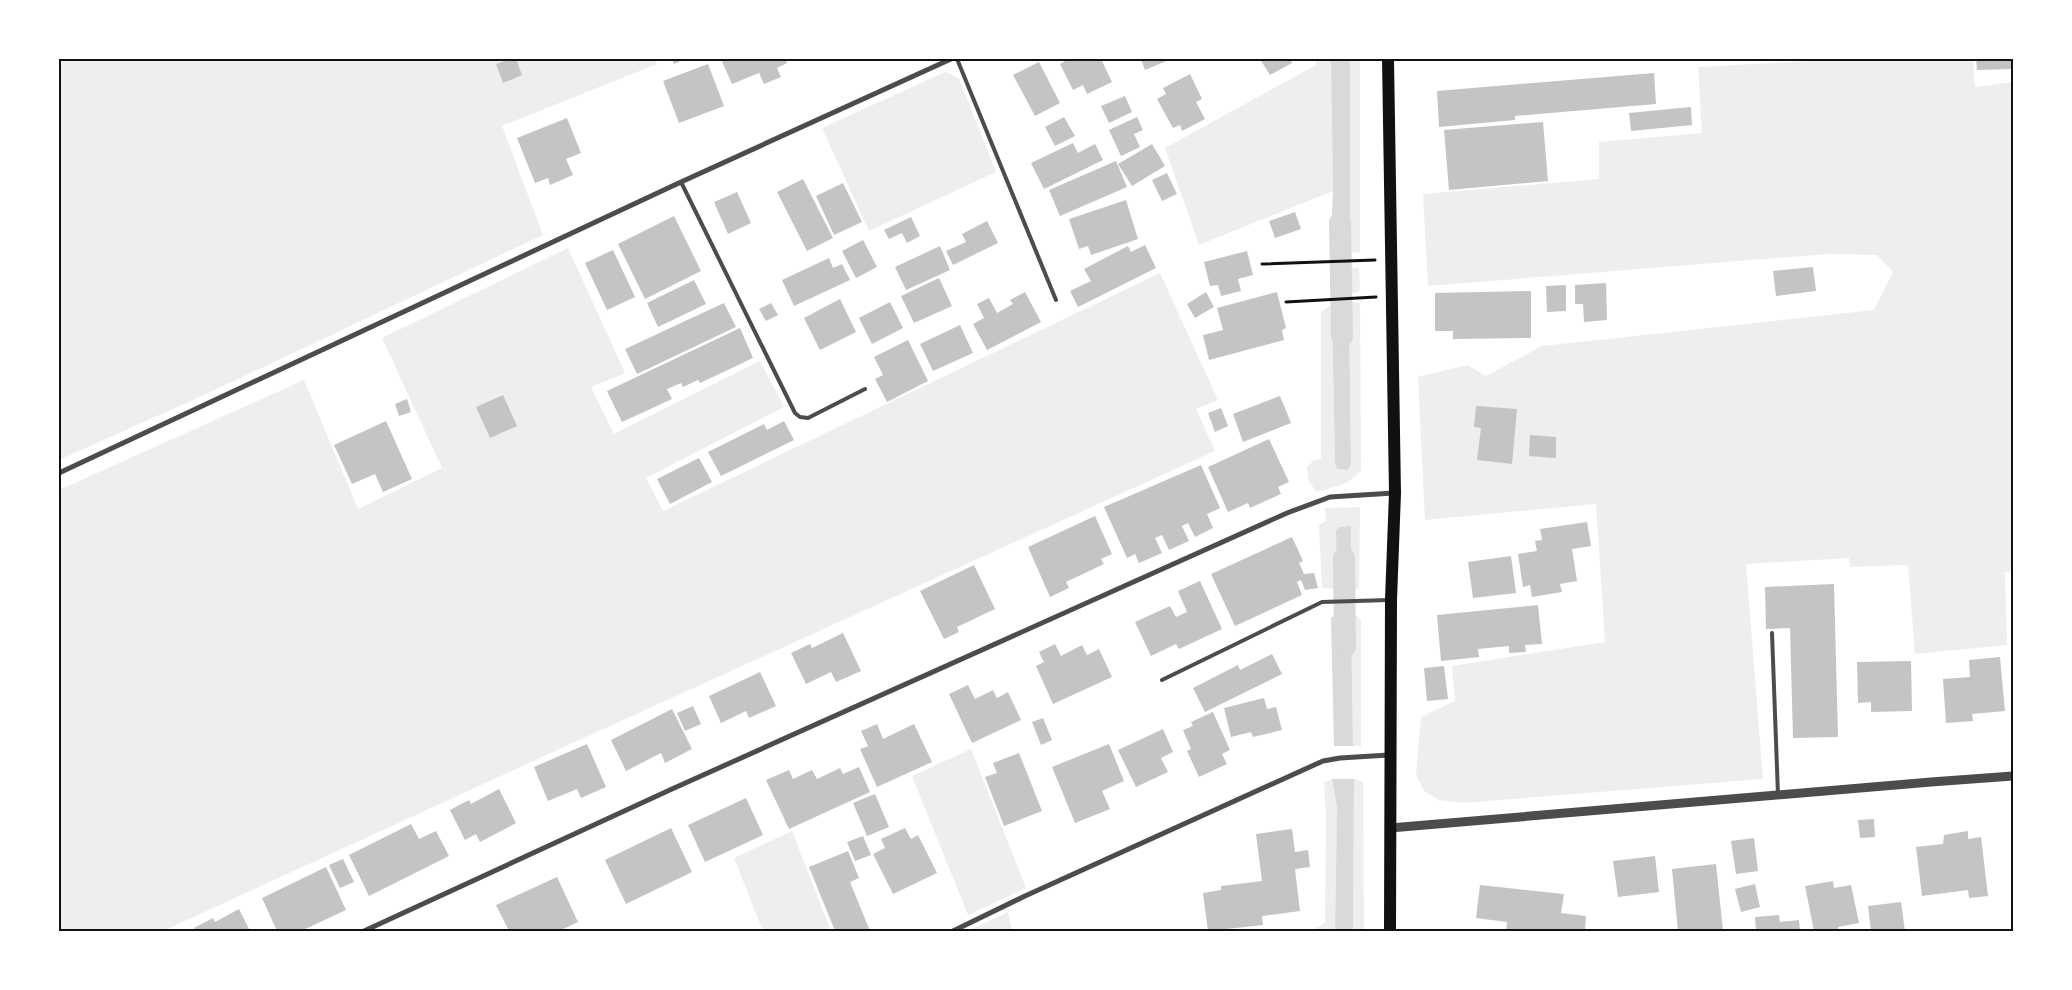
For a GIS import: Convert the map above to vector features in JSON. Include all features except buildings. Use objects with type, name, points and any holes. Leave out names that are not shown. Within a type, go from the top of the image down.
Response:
[{"type":"main road","points":[[1388,59],[1395,494],[1391,600],[1390,931]]},
{"type":"street","points":[[59,473],[681,182],[951,59]]},
{"type":"street","points":[[364,931],[681,785],[1287,513],[1330,497],[1395,494]]},
{"type":"street","points":[[953,931],[1025,896],[1323,762],[1340,758],[1390,755]]},
{"type":"street","points":[[1390,828],[2013,776]]},
{"type":"lane","points":[[957,59],[1056,300]]},
{"type":"lane","points":[[1488,59],[1535,59]]},
{"type":"lane","points":[[681,182],[795,413],[800,417],[808,418],[865,389]]},
{"type":"lane","points":[[1162,680],[1322,602],[1391,600]]},
{"type":"lane","points":[[1772,633],[1778,795]]},
{"type":"path","points":[[1262,264],[1391,260]]},
{"type":"path","points":[[1286,302],[1392,296]]},
{"type":"shaded area","points":[[59,59],[655,59],[657,64],[502,126],[543,235],[204,395],[59,460]]},
{"type":"shaded area","points":[[1316,59],[1331,59],[1333,191],[1199,245],[1165,148],[1316,65]]},
{"type":"shaded area","points":[[1331,59],[1350,59],[1350,218],[1348,253],[1330,253],[1333,191]]},
{"type":"shaded area","points":[[1350,59],[1360,59],[1360,252],[1348,253],[1350,218]]},
{"type":"shaded area","points":[[1846,59],[1973,59],[1975,87],[2013,82],[2013,571],[2005,572],[2007,645],[1915,654],[1908,565],[1850,567],[1849,558],[1746,564],[1763,779],[1463,803],[1439,800],[1424,791],[1416,775],[1421,717],[1455,701],[1452,666],[1605,642],[1596,504],[1425,520],[1418,377],[1467,365],[1486,376],[1542,346],[1874,310],[1893,272],[1877,255],[1828,254],[1428,286],[1423,194],[1599,179],[1599,142],[1702,133],[1698,67]]},
{"type":"shaded area","points":[[945,72],[959,78],[996,172],[869,231],[822,128]]},
{"type":"shaded area","points":[[568,248],[625,373],[591,387],[614,434],[760,361],[784,407],[646,478],[663,511],[1160,273],[1218,400],[1196,409],[1215,451],[163,931],[59,931],[59,490],[304,380],[358,509],[442,468],[382,338]]},
{"type":"shaded area","points":[[1359,267],[1360,290],[1357,293],[1347,292],[1351,289],[1349,269]]},
{"type":"shaded area","points":[[1331,268],[1349,269],[1351,289],[1347,292],[1332,293]]},
{"type":"shaded area","points":[[1353,302],[1360,303],[1361,470],[1347,482],[1316,492],[1308,479],[1307,467],[1314,460],[1321,459],[1321,312],[1329,306],[1334,307],[1332,312],[1335,463],[1337,469],[1348,470],[1351,464],[1349,306]]},
{"type":"shaded area","points":[[1349,306],[1351,464],[1348,470],[1337,469],[1335,463],[1332,312],[1334,307]]},
{"type":"shaded area","points":[[1360,507],[1359,589],[1351,589],[1351,526],[1336,531],[1337,589],[1322,588],[1319,525],[1326,521],[1325,508]]},
{"type":"shaded area","points":[[1351,526],[1351,589],[1337,589],[1336,531],[1339,527]]},
{"type":"shaded area","points":[[1357,615],[1361,620],[1361,746],[1353,746],[1351,617]]},
{"type":"shaded area","points":[[1331,617],[1351,617],[1353,746],[1334,746]]},
{"type":"shaded area","points":[[971,749],[1026,888],[968,915],[912,776]]},
{"type":"shaded area","points":[[1332,779],[1337,807],[1335,931],[1309,931],[1325,923],[1326,817],[1324,783]]},
{"type":"shaded area","points":[[1332,779],[1354,779],[1353,931],[1335,931],[1337,807]]},
{"type":"shaded area","points":[[1354,779],[1363,782],[1364,931],[1353,931]]},
{"type":"shaded area","points":[[792,831],[831,931],[763,931],[734,858]]},
{"type":"shaded area","points":[[1008,912],[1012,931],[968,931]]},
{"type":"waterway","points":[[1340,223],[1342,336]]},
{"type":"waterway","points":[[1344,558],[1345,646]]}]
